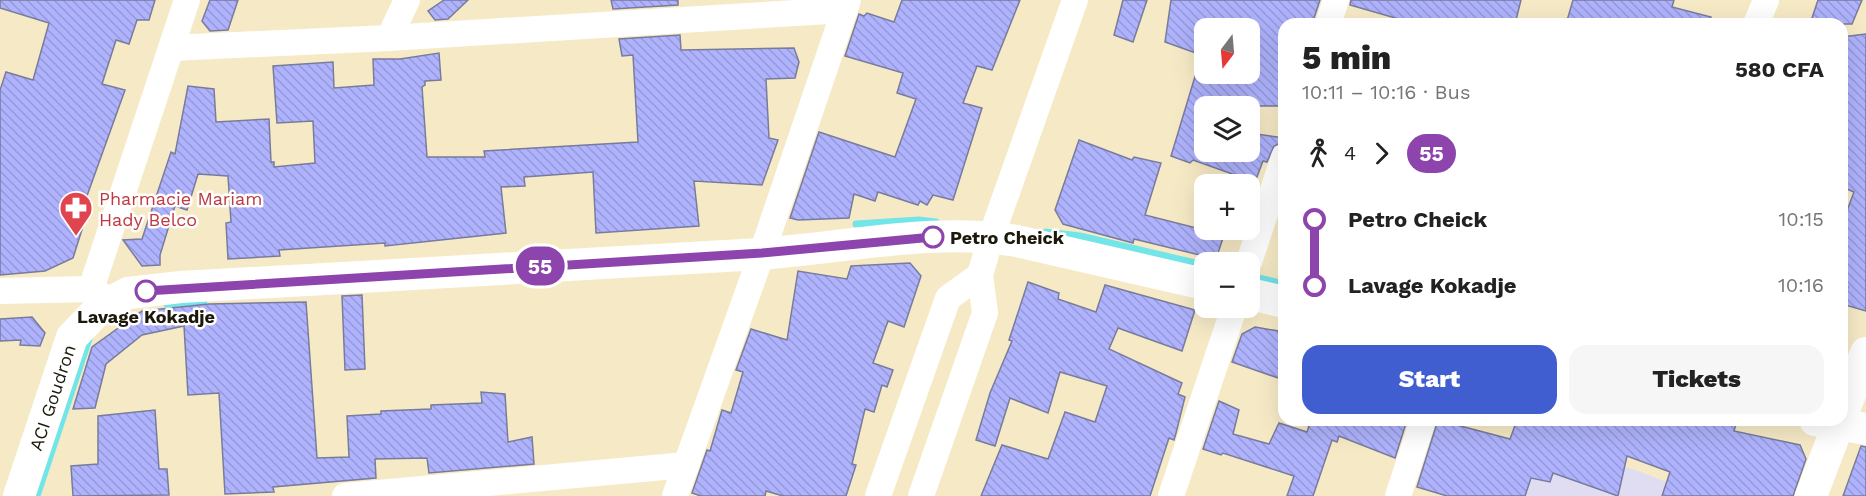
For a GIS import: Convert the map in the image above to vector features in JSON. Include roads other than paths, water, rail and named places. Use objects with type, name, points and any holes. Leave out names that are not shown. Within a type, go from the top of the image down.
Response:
[{"type":"street","points":[[0,291],[102,295],[171,48],[187,0]]},
{"type":"street","points":[[389,38],[407,0]]},
{"type":"street","points":[[921,496],[985,313],[980,276],[991,237],[1075,0]]},
{"type":"street","points":[[1330,18],[1336,0]]},
{"type":"street","points":[[1758,18],[1766,0]]},
{"type":"street","points":[[171,48],[389,38],[847,5],[675,496]]},
{"type":"street","points":[[1252,252],[1278,175]]},
{"type":"street","name":"ACI Goudron","points":[[19,496],[72,337],[99,309],[102,295],[181,287],[762,253],[933,237],[991,237],[1194,282]]},
{"type":"street","points":[[878,496],[948,298],[980,276]]},
{"type":"street","points":[[1260,296],[1278,301]]},
{"type":"street","points":[[1171,496],[1231,318]]},
{"type":"street","points":[[1848,402],[1866,353]]},
{"type":"street","points":[[1398,496],[1421,426]]},
{"type":"street","points":[[1811,496],[1839,426]]},
{"type":"street","points":[[345,496],[686,465]]},
{"type":"waterway","points":[[856,224],[919,220],[936,222]]},
{"type":"waterway","points":[[1046,232],[1080,236],[1194,263]]},
{"type":"waterway","points":[[1260,278],[1278,283]]},
{"type":"waterway","points":[[167,304],[204,301]]},
{"type":"waterway","points":[[37,496],[90,336]]},
{"type":"place","name":"Pharmacie Mariam Hady Belco","points":[[76,237]]},
{"type":"place","name":"Petro Cheick","points":[[933,237]]},
{"type":"place","name":"Lavage Kokadje","points":[[146,291]]}]
